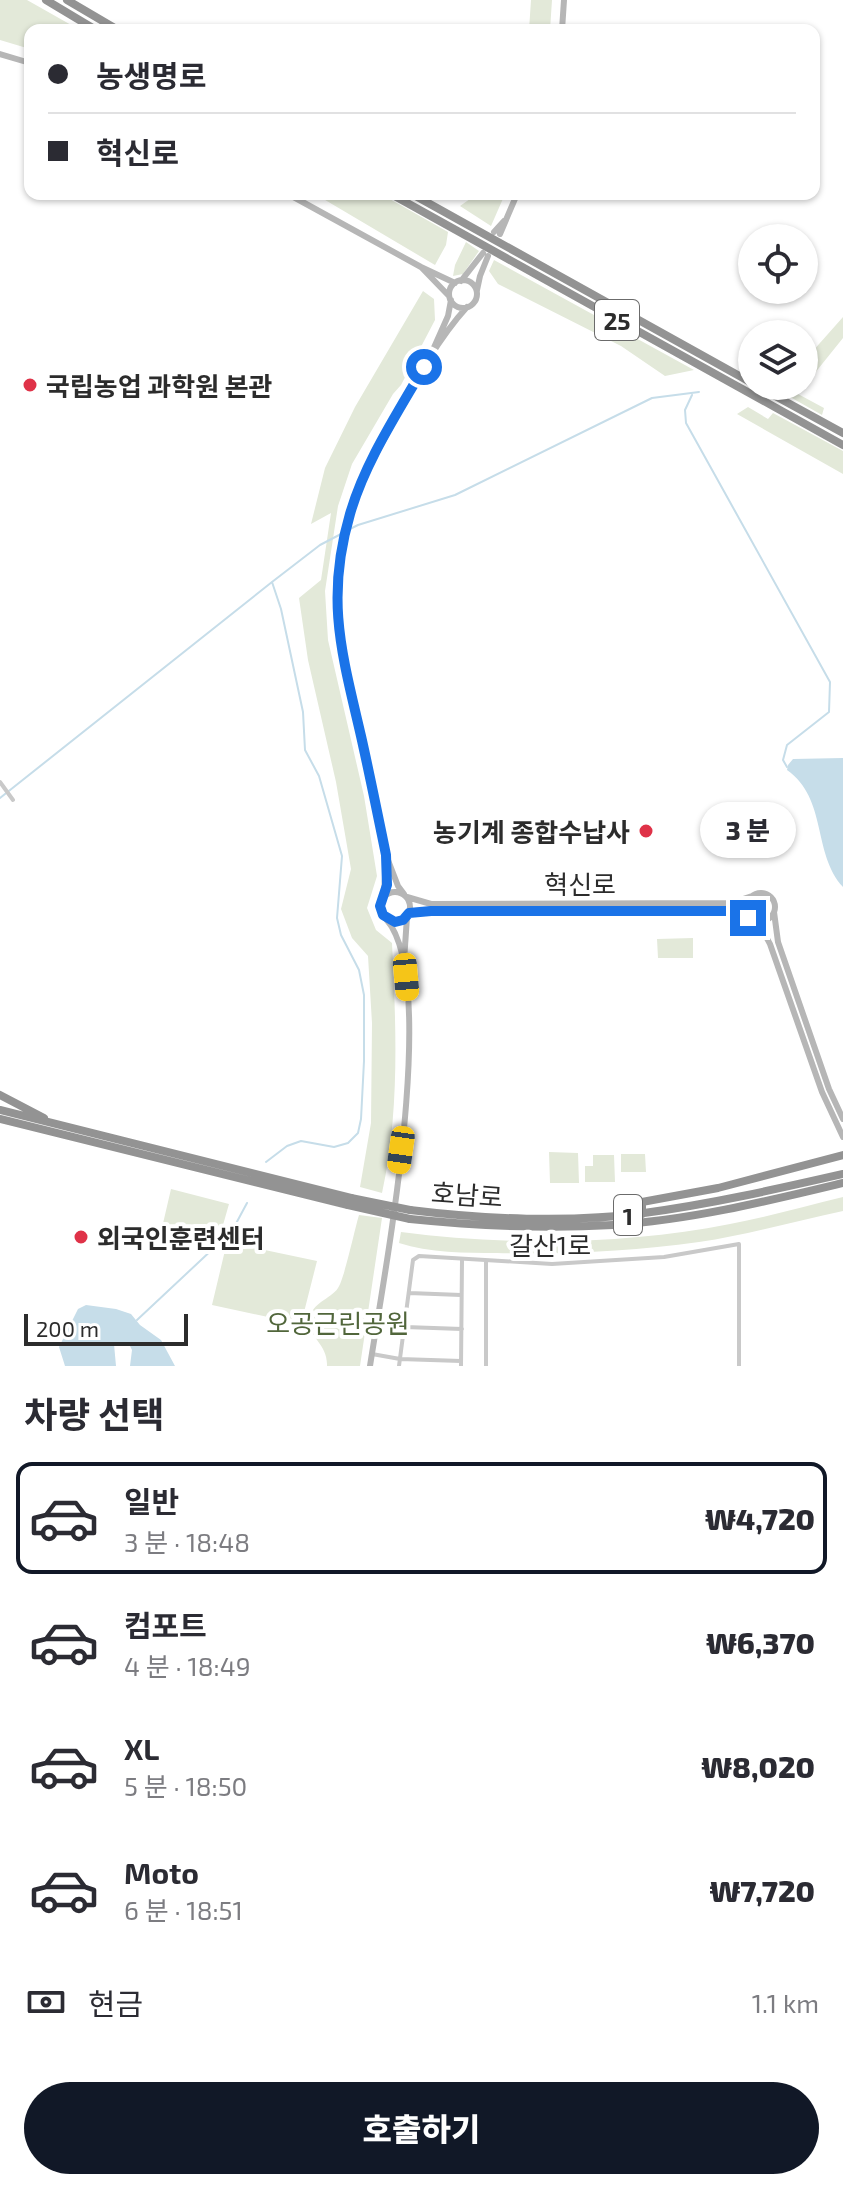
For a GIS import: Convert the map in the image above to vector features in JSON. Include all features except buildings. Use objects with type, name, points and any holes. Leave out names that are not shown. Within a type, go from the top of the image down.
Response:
[{"type":"highway","points":[[46,0],[86,24]]},
{"type":"highway","points":[[67,0],[108,24]]},
{"type":"highway","name":"25","points":[[402,200],[843,445]]},
{"type":"highway","name":"25","points":[[423,200],[738,376]]},
{"type":"highway","name":"25","points":[[782,400],[843,433]]},
{"type":"highway","points":[[0,1095],[46,1119],[79,1131]]},
{"type":"highway","name":"호남로","points":[[0,1110],[349,1201]]},
{"type":"highway","name":"호남로","points":[[0,1119],[410,1214],[531,1228],[615,1225],[733,1207],[843,1183]]},
{"type":"highway","points":[[642,1214],[642,1202],[718,1188],[843,1155]]},
{"type":"highway","name":"호남로","points":[[410,1214],[545,1218],[642,1214],[737,1199],[843,1174]]},
{"type":"main road","points":[[562,24],[564,0]]},
{"type":"main road","points":[[0,54],[24,61]]},
{"type":"main road","points":[[299,200],[421,267],[473,285],[476,294]]},
{"type":"main road","points":[[497,233],[514,200]]},
{"type":"main road","points":[[370,1366],[407,1102],[409,1012],[404,961],[410,905],[398,886],[386,855],[341,653],[336,614],[340,559],[351,512],[370,464],[432,352],[448,316],[450,289],[486,255],[473,303],[453,322],[432,352]]},
{"type":"main road","points":[[421,267],[456,306],[467,307]]},
{"type":"main road","points":[[386,855],[384,896],[380,906],[394,928],[404,961]]},
{"type":"main road","points":[[384,896],[393,892],[406,896]]},
{"type":"main road","points":[[843,1119],[829,1089],[776,936],[774,902],[768,895],[760,893],[752,896],[747,905],[753,920],[770,944],[822,1092],[843,1137]]},
{"type":"main road","name":"혁신로","points":[[406,896],[431,904],[731,903],[752,896]]},
{"type":"main road","name":"혁신로","points":[[408,915],[431,911],[730,911],[753,920]]},
{"type":"main road","points":[[753,920],[767,920],[774,912]]},
{"type":"main road","points":[[386,919],[399,922],[408,915]]},
{"type":"street","points":[[0,782],[13,800]]},
{"type":"street","name":"갈산1로","points":[[486,1366],[486,1261],[544,1264],[607,1262],[664,1257],[739,1244],[739,1366]]},
{"type":"street","points":[[399,1366],[413,1260],[419,1256],[486,1261]]},
{"type":"street","points":[[372,1354],[461,1363],[462,1259]]},
{"type":"street","points":[[409,1293],[461,1295]]},
{"type":"street","points":[[405,1327],[462,1329]]},
{"type":"green space","points":[[0,0],[27,0],[69,24],[24,24],[24,47],[0,40]]},
{"type":"green space","points":[[531,0],[552,0],[550,24],[529,24]]},
{"type":"green space","points":[[325,200],[392,200],[448,232],[446,245],[435,265]]},
{"type":"green space","points":[[468,200],[502,200],[491,226],[460,206]]},
{"type":"green space","points":[[466,242],[479,251],[463,274],[453,276],[455,265]]},
{"type":"green space","points":[[494,260],[694,370],[665,376],[621,346],[498,284],[489,271]]},
{"type":"green space","points":[[423,291],[434,299],[435,320],[401,385],[352,464],[338,506],[325,591],[328,640],[364,796],[377,876],[367,908],[376,930],[392,943],[394,1100],[382,1193],[360,1187],[371,1123],[372,1023],[368,956],[352,938],[341,909],[351,869],[336,782],[308,660],[299,598],[321,580],[331,513],[311,524],[325,468],[355,407]]},
{"type":"green space","points":[[843,317],[843,338],[818,369],[818,345]]},
{"type":"green space","points":[[795,400],[809,400],[824,408],[822,415]]},
{"type":"green space","points":[[748,407],[768,419],[773,413],[843,451],[843,474],[737,414]]},
{"type":"green space","points":[[693,938],[693,958],[658,958],[657,939]]},
{"type":"green space","points":[[549,1152],[578,1153],[579,1183],[550,1183]]},
{"type":"green space","points":[[621,1154],[645,1154],[646,1172],[621,1172]]},
{"type":"green space","points":[[593,1155],[614,1155],[615,1182],[585,1182],[585,1166],[593,1166]]},
{"type":"green space","points":[[171,1189],[229,1204],[221,1232],[195,1227],[190,1251],[158,1245]]},
{"type":"green space","points":[[843,1197],[843,1211],[717,1239],[649,1248],[573,1253],[473,1253],[435,1251],[399,1243],[401,1232],[524,1241],[649,1236],[744,1221]]},
{"type":"green space","name":"오공근린공원","points":[[359,1215],[382,1218],[360,1366],[327,1366],[325,1352],[310,1327],[311,1314],[338,1288]]},
{"type":"green space","points":[[227,1242],[317,1261],[301,1324],[212,1305]]},
{"type":"water","points":[[843,758],[843,887],[827,858],[809,796],[787,770],[793,759]]},
{"type":"water","points":[[86,1305],[131,1314],[140,1325],[161,1340],[175,1366],[130,1366],[132,1350],[128,1342],[114,1344],[116,1366],[65,1366],[59,1347],[78,1309]]},
{"type":"waterway","points":[[346,531],[455,495],[652,398],[699,392]]},
{"type":"waterway","points":[[692,395],[685,410],[686,423],[830,682],[829,712],[787,745],[783,760],[787,767]]},
{"type":"waterway","points":[[0,798],[272,582],[320,545],[341,534]]},
{"type":"waterway","points":[[266,1162],[287,1146],[301,1141],[334,1147],[348,1143],[358,1133],[364,1061],[364,995],[359,970],[341,935],[337,918],[342,856],[319,776],[305,750],[303,712],[281,609],[272,582]]},
{"type":"waterway","points":[[137,1320],[232,1231],[247,1203]]},
{"type":"place","name":"국립농업 과학원 본관","points":[[30,385]]},
{"type":"place","name":"농기계 종합수납사","points":[[646,831]]},
{"type":"place","name":"외국인훈련센터","points":[[81,1237]]},
{"type":"route","points":[[424,367],[370,464],[351,512],[340,559],[336,614],[341,653],[386,855],[387,885],[380,906],[383,915],[395,922],[403,920],[409,913],[431,911],[730,911],[748,918]]}]
